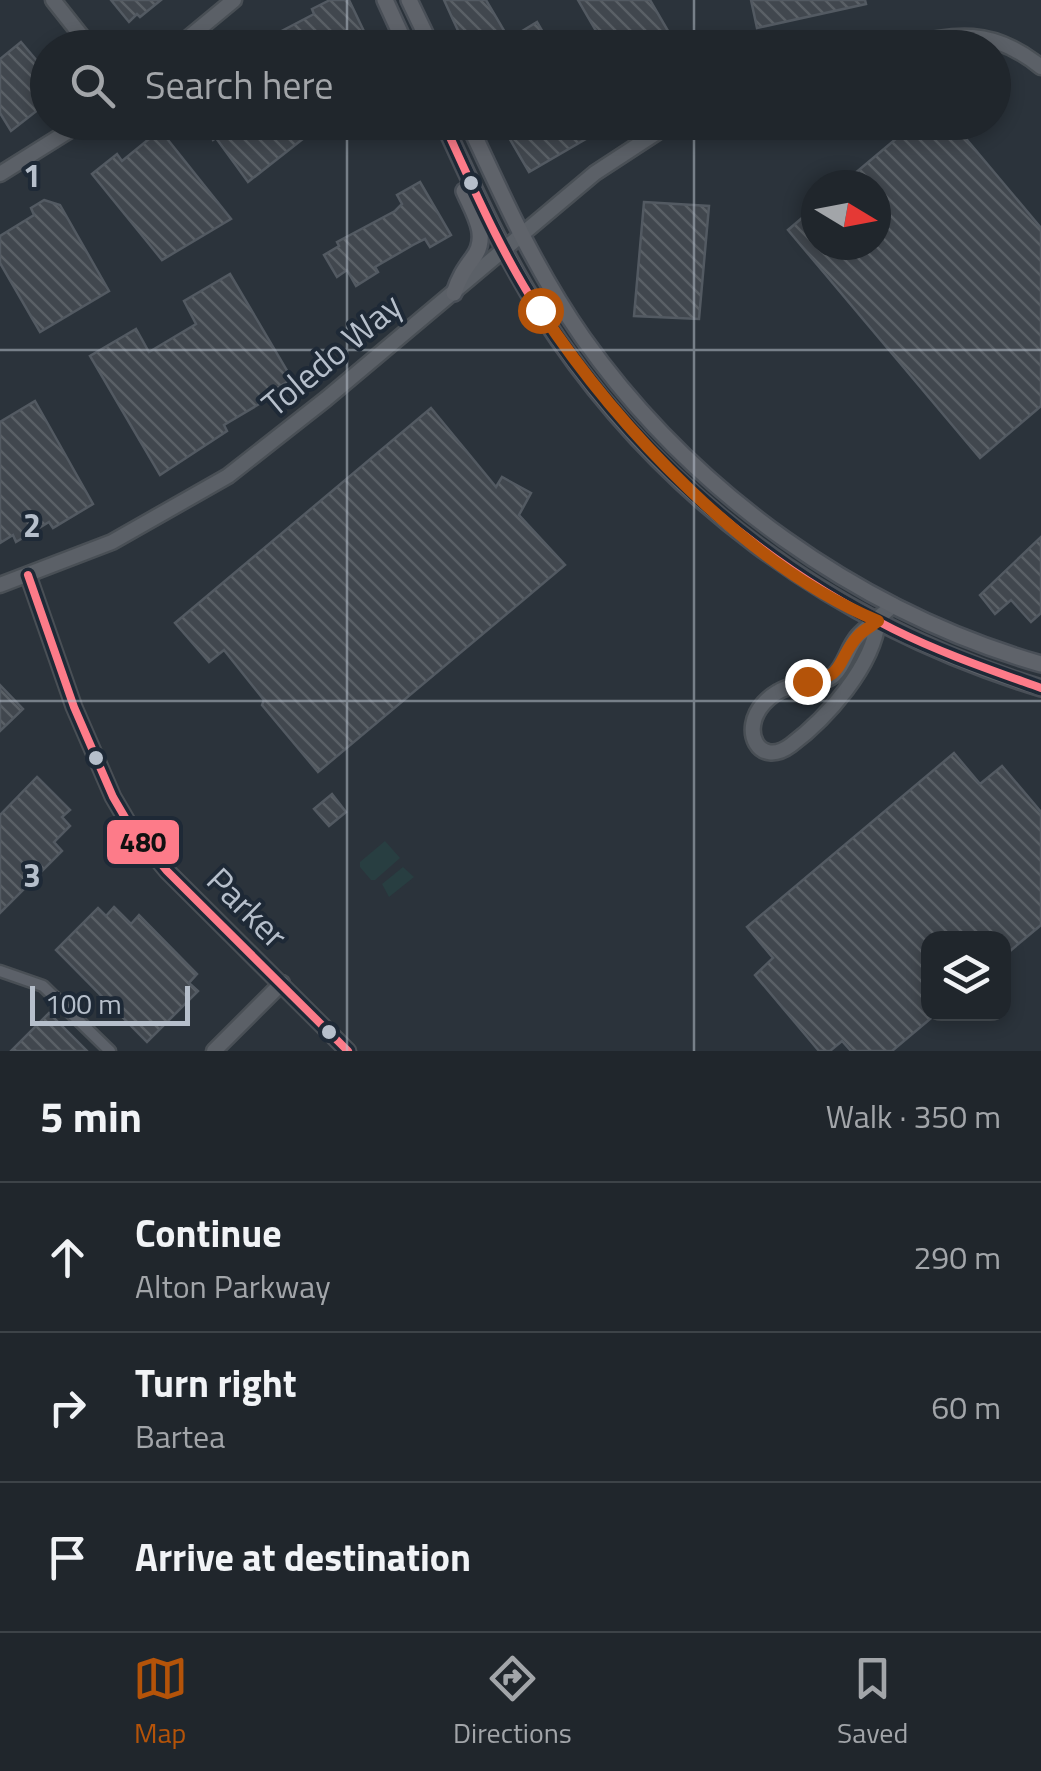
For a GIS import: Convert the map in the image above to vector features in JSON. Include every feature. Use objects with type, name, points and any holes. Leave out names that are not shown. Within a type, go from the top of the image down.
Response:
[{"type":"main road","points":[[384,0],[398,30]]},
{"type":"main road","points":[[409,0],[423,30]]},
{"type":"main road","points":[[451,140],[504,250],[540,310],[586,376],[665,466],[763,551],[854,611],[961,660],[1041,688]]},
{"type":"main road","points":[[477,140],[522,234],[584,338],[620,386],[676,447],[772,530],[840,576],[972,641],[1041,664]]},
{"type":"main road","points":[[454,293],[460,272],[473,259],[481,242],[481,230],[454,168],[455,149]]},
{"type":"street","points":[[53,0],[77,30]]},
{"type":"street","points":[[198,30],[234,0]]},
{"type":"street","points":[[1011,46],[1041,67]]},
{"type":"street","points":[[0,174],[55,140]]},
{"type":"street","name":"Toledo Way","points":[[0,585],[112,542],[228,476],[595,173],[645,140]]},
{"type":"street","name":"Parker","points":[[28,575],[74,708],[130,826],[167,871],[348,1051]]},
{"type":"street","points":[[878,621],[876,642],[829,713],[789,746],[772,752],[763,750],[752,738],[750,727],[764,703],[793,684],[834,675],[858,636],[893,605]]},
{"type":"street","points":[[0,970],[43,986],[110,1051]]},
{"type":"street","points":[[214,1051],[282,984]]},
{"type":"green space","points":[[385,841],[400,858],[371,880],[360,862]]},
{"type":"green space","points":[[403,867],[414,877],[389,897],[382,884]]},
{"type":"building","points":[[111,0],[161,0],[129,22]]},
{"type":"building","points":[[330,0],[349,0],[363,30],[284,30],[314,14],[312,9]]},
{"type":"building","points":[[444,0],[486,0],[504,30],[458,30]]},
{"type":"building","points":[[578,0],[650,0],[668,30],[596,30]]},
{"type":"building","points":[[751,0],[865,0],[866,4],[757,28]]},
{"type":"building","points":[[537,22],[542,30],[524,30]]},
{"type":"building","points":[[21,42],[30,53],[30,116],[11,131],[0,113],[0,59]]},
{"type":"building","points":[[148,140],[168,140],[231,219],[162,260],[92,174],[117,154],[122,161]]},
{"type":"building","points":[[217,140],[301,140],[248,182]]},
{"type":"building","points":[[510,140],[584,140],[529,172]]},
{"type":"building","points":[[895,140],[967,140],[1041,228],[1041,406],[980,458],[813,260],[891,260],[891,170],[859,170]]},
{"type":"building","points":[[420,182],[451,235],[430,247],[425,239],[413,245],[375,267],[378,272],[356,286],[347,270],[337,277],[324,255],[339,246],[337,242],[395,211],[402,204],[397,195]]},
{"type":"building","points":[[44,200],[60,205],[109,291],[40,332],[0,263],[0,236],[34,215],[31,208]]},
{"type":"building","points":[[644,202],[709,206],[699,319],[634,316]]},
{"type":"building","points":[[801,219],[801,245],[788,230]]},
{"type":"building","points":[[230,274],[292,379],[268,393],[271,397],[224,425],[227,431],[160,475],[90,356],[136,329],[149,352],[196,324],[184,301]]},
{"type":"building","points":[[35,401],[93,504],[53,528],[49,522],[16,542],[13,535],[0,543],[0,422]]},
{"type":"building","points":[[431,408],[496,487],[502,477],[531,493],[519,515],[565,565],[318,772],[262,705],[264,700],[224,650],[209,662],[175,623]]},
{"type":"building","points":[[1041,537],[1041,613],[1031,622],[1011,600],[995,614],[980,595]]},
{"type":"building","points":[[0,685],[23,709],[0,731]]},
{"type":"building","points":[[954,753],[980,784],[1002,766],[1041,812],[1041,925],[1011,950],[1011,931],[921,931],[921,1021],[928,1021],[892,1051],[851,1051],[842,1041],[830,1051],[819,1051],[755,975],[773,958],[747,927]]},
{"type":"building","points":[[37,777],[70,810],[62,817],[70,826],[54,842],[62,851],[0,913],[0,815]]},
{"type":"building","points":[[332,794],[346,812],[329,826],[314,809]]},
{"type":"building","points":[[114,907],[131,924],[139,915],[197,974],[189,983],[198,991],[147,1042],[56,950],[98,908],[106,916]]},
{"type":"building","points":[[49,1013],[87,1051],[11,1051]]},
{"type":"transit line","name":"480","points":[[451,140],[500,243],[540,312],[612,408],[696,494],[741,533],[840,600],[929,646],[1041,688]]},
{"type":"transit line","name":"480","points":[[28,575],[74,707],[113,797],[130,826],[167,871],[348,1051]]},
{"type":"route","points":[[540,310],[607,403],[685,485],[803,580],[878,621],[858,636],[834,675],[807,681]]}]
